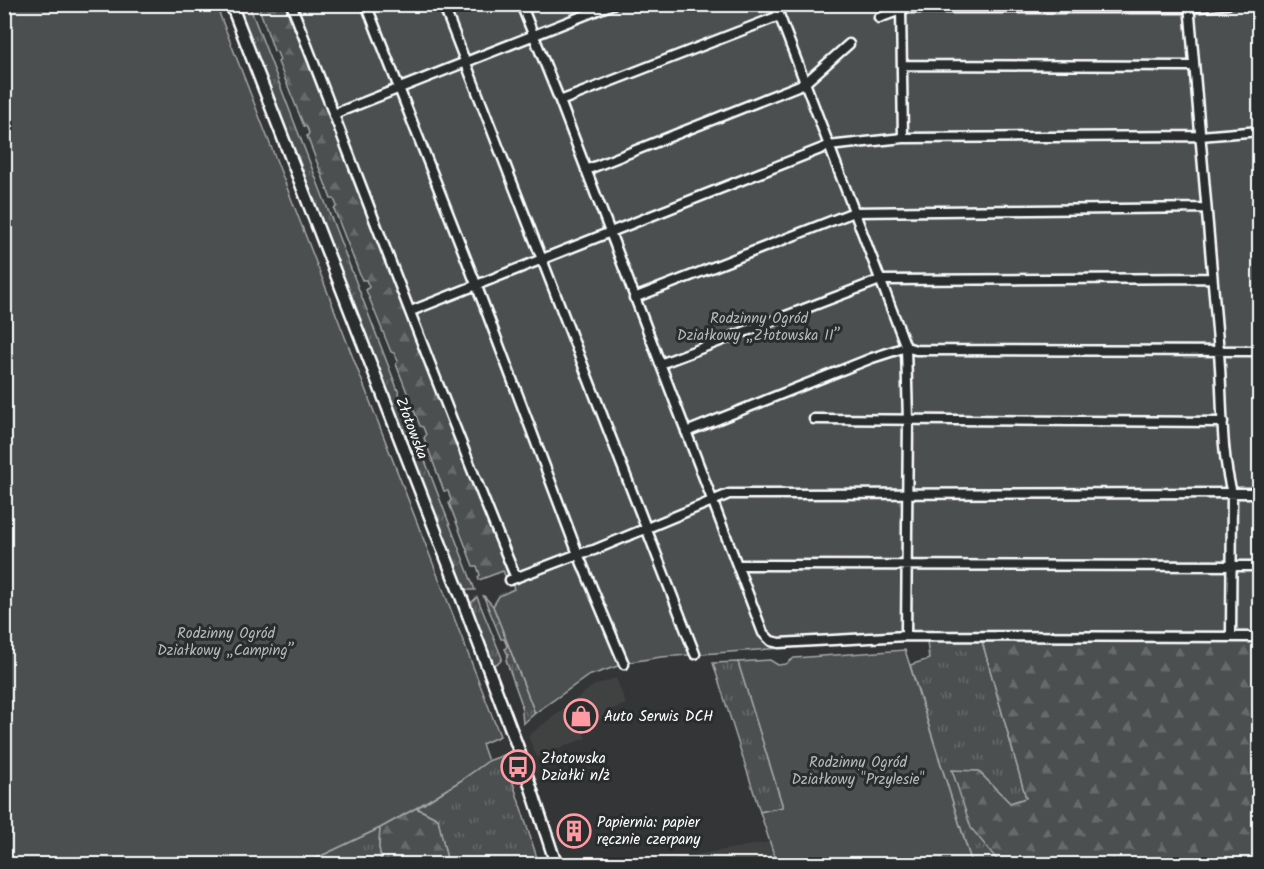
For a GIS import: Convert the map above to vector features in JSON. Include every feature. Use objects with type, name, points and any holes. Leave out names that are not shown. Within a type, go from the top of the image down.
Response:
[{"type":"street","name":"Złotowska","points":[[231,4],[462,599],[518,748],[556,864]]},
{"type":"street","points":[[291,4],[513,579],[594,550],[729,494],[1260,493]]},
{"type":"street","points":[[366,4],[476,284],[578,554],[624,664]]},
{"type":"street","points":[[443,4],[695,654]]},
{"type":"street","points":[[521,4],[739,565],[763,633],[771,641],[779,644],[906,636],[1260,637]]},
{"type":"street","points":[[334,114],[613,4]]},
{"type":"street","points":[[775,4],[906,347],[908,421],[906,636]]},
{"type":"street","points":[[879,18],[899,7],[1228,4]]},
{"type":"street","points":[[1190,6],[1223,422],[1228,479],[1232,493],[1231,637]]},
{"type":"street","points":[[899,7],[903,138]]},
{"type":"street","points":[[560,101],[779,16]]},
{"type":"street","points":[[586,170],[805,83],[849,44]]},
{"type":"street","points":[[902,65],[1194,66]]},
{"type":"street","points":[[411,311],[828,146],[903,138],[1200,136],[1260,131]]},
{"type":"street","points":[[634,298],[854,212],[1206,208]]},
{"type":"street","points":[[660,364],[880,280],[1212,278]]},
{"type":"street","points":[[686,432],[828,375],[906,347],[916,350],[1260,351]]},
{"type":"street","points":[[814,419],[1223,422]]},
{"type":"street","points":[[739,565],[1260,566]]},
{"type":"shaded area","name":"Auto Serwis DCH","points":[[616,678],[626,704],[611,710],[612,713],[597,721],[595,718],[580,725],[586,738],[537,757],[528,736],[593,686]]},
{"type":"shaded area","points":[[769,842],[777,864],[644,864]]},
{"type":"green space","name":"Rodzinny Ogród Działkowy „Camping”","points":[[5,4],[216,5],[500,736],[482,744],[488,761],[460,781],[380,828],[304,864],[5,864]]},
{"type":"green space","points":[[236,5],[249,5],[475,590],[468,590],[462,586]]},
{"type":"green space","points":[[258,5],[285,5],[509,577],[506,578],[503,571],[479,580],[477,566],[473,566],[449,503],[451,500],[448,491],[444,491],[424,438],[426,435],[423,427],[420,426],[396,364],[398,361],[391,352],[366,290],[369,287],[366,280],[362,280],[334,209],[337,206],[334,199],[331,199],[307,136],[309,133],[278,62],[280,60],[277,52],[274,51]]},
{"type":"green space","name":"Rodzinny Ogród Działkowy „Złotowska II”","points":[[285,5],[1259,5],[1259,641],[878,641],[661,657],[630,662],[588,676],[535,713],[493,606],[499,596],[514,589]]},
{"type":"green space","points":[[483,595],[493,606],[535,713],[523,724],[521,702],[506,660],[507,646],[504,639],[501,639]]},
{"type":"green space","points":[[477,597],[502,658],[500,662],[493,665],[471,608],[472,602]]},
{"type":"green space","points":[[927,641],[982,641],[1026,798],[1010,803],[978,771],[952,771],[999,862],[1003,864],[972,864],[910,665],[929,659]]},
{"type":"green space","points":[[982,641],[1259,641],[1259,864],[1003,864],[999,862],[971,828],[952,770],[978,771],[1010,803],[1026,798]]},
{"type":"green space","name":"Rodzinny Ogród Działkowy \"Przylesie\"","points":[[905,650],[972,864],[777,864],[760,812],[783,807],[738,662],[770,660],[778,665],[786,664],[794,658]]},
{"type":"green space","points":[[738,662],[783,807],[760,812],[713,663]]},
{"type":"green space","points":[[504,755],[539,864],[448,864],[438,819],[417,808],[488,761]]},
{"type":"green space","points":[[416,808],[438,819],[448,864],[382,864],[379,847],[380,828]]},
{"type":"green space","points":[[380,828],[379,847],[382,864],[304,864]]},
{"type":"place","name":"Auto Serwis DCH","points":[[581,716]]},
{"type":"place","name":"Złotowska Działki n/ż","points":[[518,767]]},
{"type":"place","name":"Papiernia: papier ręcznie czerpany","points":[[574,831]]}]
